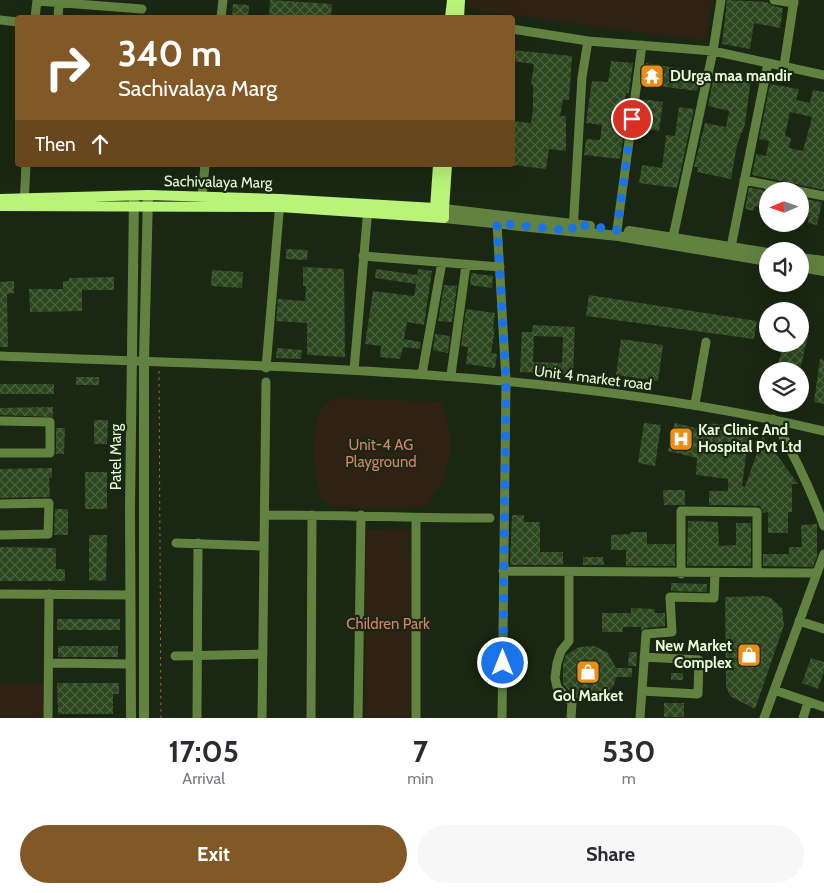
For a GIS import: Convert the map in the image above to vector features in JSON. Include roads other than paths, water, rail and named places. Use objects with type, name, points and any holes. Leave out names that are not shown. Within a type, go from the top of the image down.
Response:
[{"type":"main road","points":[[450,15],[452,0]]},
{"type":"main road","points":[[459,15],[460,0]]},
{"type":"main road","points":[[438,167],[439,213]]},
{"type":"main road","points":[[439,213],[448,167]]},
{"type":"main road","name":"Sachivalaya Marg","points":[[148,200],[202,197],[439,213]]},
{"type":"main road","name":"Sachivalaya Marg","points":[[0,198],[24,201],[148,200],[280,203]]},
{"type":"main road","name":"Sachivalaya Marg","points":[[0,206],[24,201]]},
{"type":"street","points":[[221,15],[223,0]]},
{"type":"street","points":[[673,237],[713,51],[721,0]]},
{"type":"street","points":[[774,0],[794,1],[784,66]]},
{"type":"street","points":[[35,15],[37,1],[142,8]]},
{"type":"street","points":[[58,15],[59,3]]},
{"type":"street","points":[[0,20],[15,22]]},
{"type":"street","points":[[515,30],[588,42],[713,51],[824,75]]},
{"type":"street","points":[[573,228],[582,77],[588,42]]},
{"type":"street","points":[[617,230],[642,45]]},
{"type":"street","points":[[731,247],[768,64]]},
{"type":"street","points":[[24,201],[26,167]]},
{"type":"street","points":[[202,197],[205,167]]},
{"type":"street","points":[[744,180],[824,196]]},
{"type":"street","name":"Patel Marg","points":[[131,718],[130,595],[134,200]]},
{"type":"street","name":"Patel Marg","points":[[144,718],[144,361],[148,200]]},
{"type":"street","points":[[266,368],[280,203]]},
{"type":"street","points":[[354,370],[368,209]]},
{"type":"street","name":"Sachivalaya Marg","points":[[439,213],[573,228],[759,259]]},
{"type":"street","name":"Sachivalaya Marg","points":[[439,213],[497,223],[617,230],[759,251]]},
{"type":"street","points":[[497,223],[506,381],[502,718]]},
{"type":"street","points":[[363,256],[500,267]]},
{"type":"street","points":[[809,260],[823,264]]},
{"type":"street","points":[[422,374],[442,262]]},
{"type":"street","points":[[809,266],[823,264]]},
{"type":"street","points":[[451,376],[466,265]]},
{"type":"street","points":[[695,404],[706,342]]},
{"type":"street","name":"Unit 4 market road","points":[[0,356],[354,370],[506,381],[695,404],[824,431]]},
{"type":"street","points":[[262,718],[266,382]]},
{"type":"street","points":[[773,419],[796,458],[811,489],[824,526]]},
{"type":"street","points":[[0,421],[50,422],[50,454],[0,453]]},
{"type":"street","points":[[0,504],[49,503],[48,534],[0,535]]},
{"type":"street","points":[[680,574],[681,511],[757,512],[757,573]]},
{"type":"street","points":[[265,515],[490,518]]},
{"type":"street","points":[[311,718],[312,515]]},
{"type":"street","points":[[358,718],[360,515]]},
{"type":"street","points":[[416,518],[416,718]]},
{"type":"street","points":[[176,543],[264,546]]},
{"type":"street","points":[[197,718],[198,543]]},
{"type":"street","points":[[764,718],[815,573],[824,554]]},
{"type":"street","points":[[503,571],[680,574],[815,573]]},
{"type":"street","points":[[569,572],[569,641],[561,652],[555,670],[558,687],[572,703],[571,718]]},
{"type":"street","points":[[640,718],[646,634],[672,632],[670,597],[714,598],[715,574]]},
{"type":"street","points":[[0,594],[130,595]]},
{"type":"street","points":[[48,594],[50,663],[48,718]]},
{"type":"street","points":[[799,620],[824,629]]},
{"type":"street","points":[[175,656],[263,654]]},
{"type":"street","points":[[642,691],[698,694],[699,660],[644,657]]},
{"type":"street","points":[[50,663],[131,664]]},
{"type":"street","points":[[774,690],[824,707]]},
{"type":"street","points":[[803,718],[808,702]]},
{"type":"place","name":"DUrga maa mandir","points":[[652,76]]},
{"type":"place","name":"Kar Clinic And Hospital Pvt Ltd","points":[[681,439]]},
{"type":"place","name":"New Market Complex","points":[[749,655]]},
{"type":"place","name":"Gol Market","points":[[588,672]]},
{"type":"park label","name":"Unit-4 AG Playground","points":[[381,454]]},
{"type":"park label","name":"Children Park","points":[[388,624]]}]
